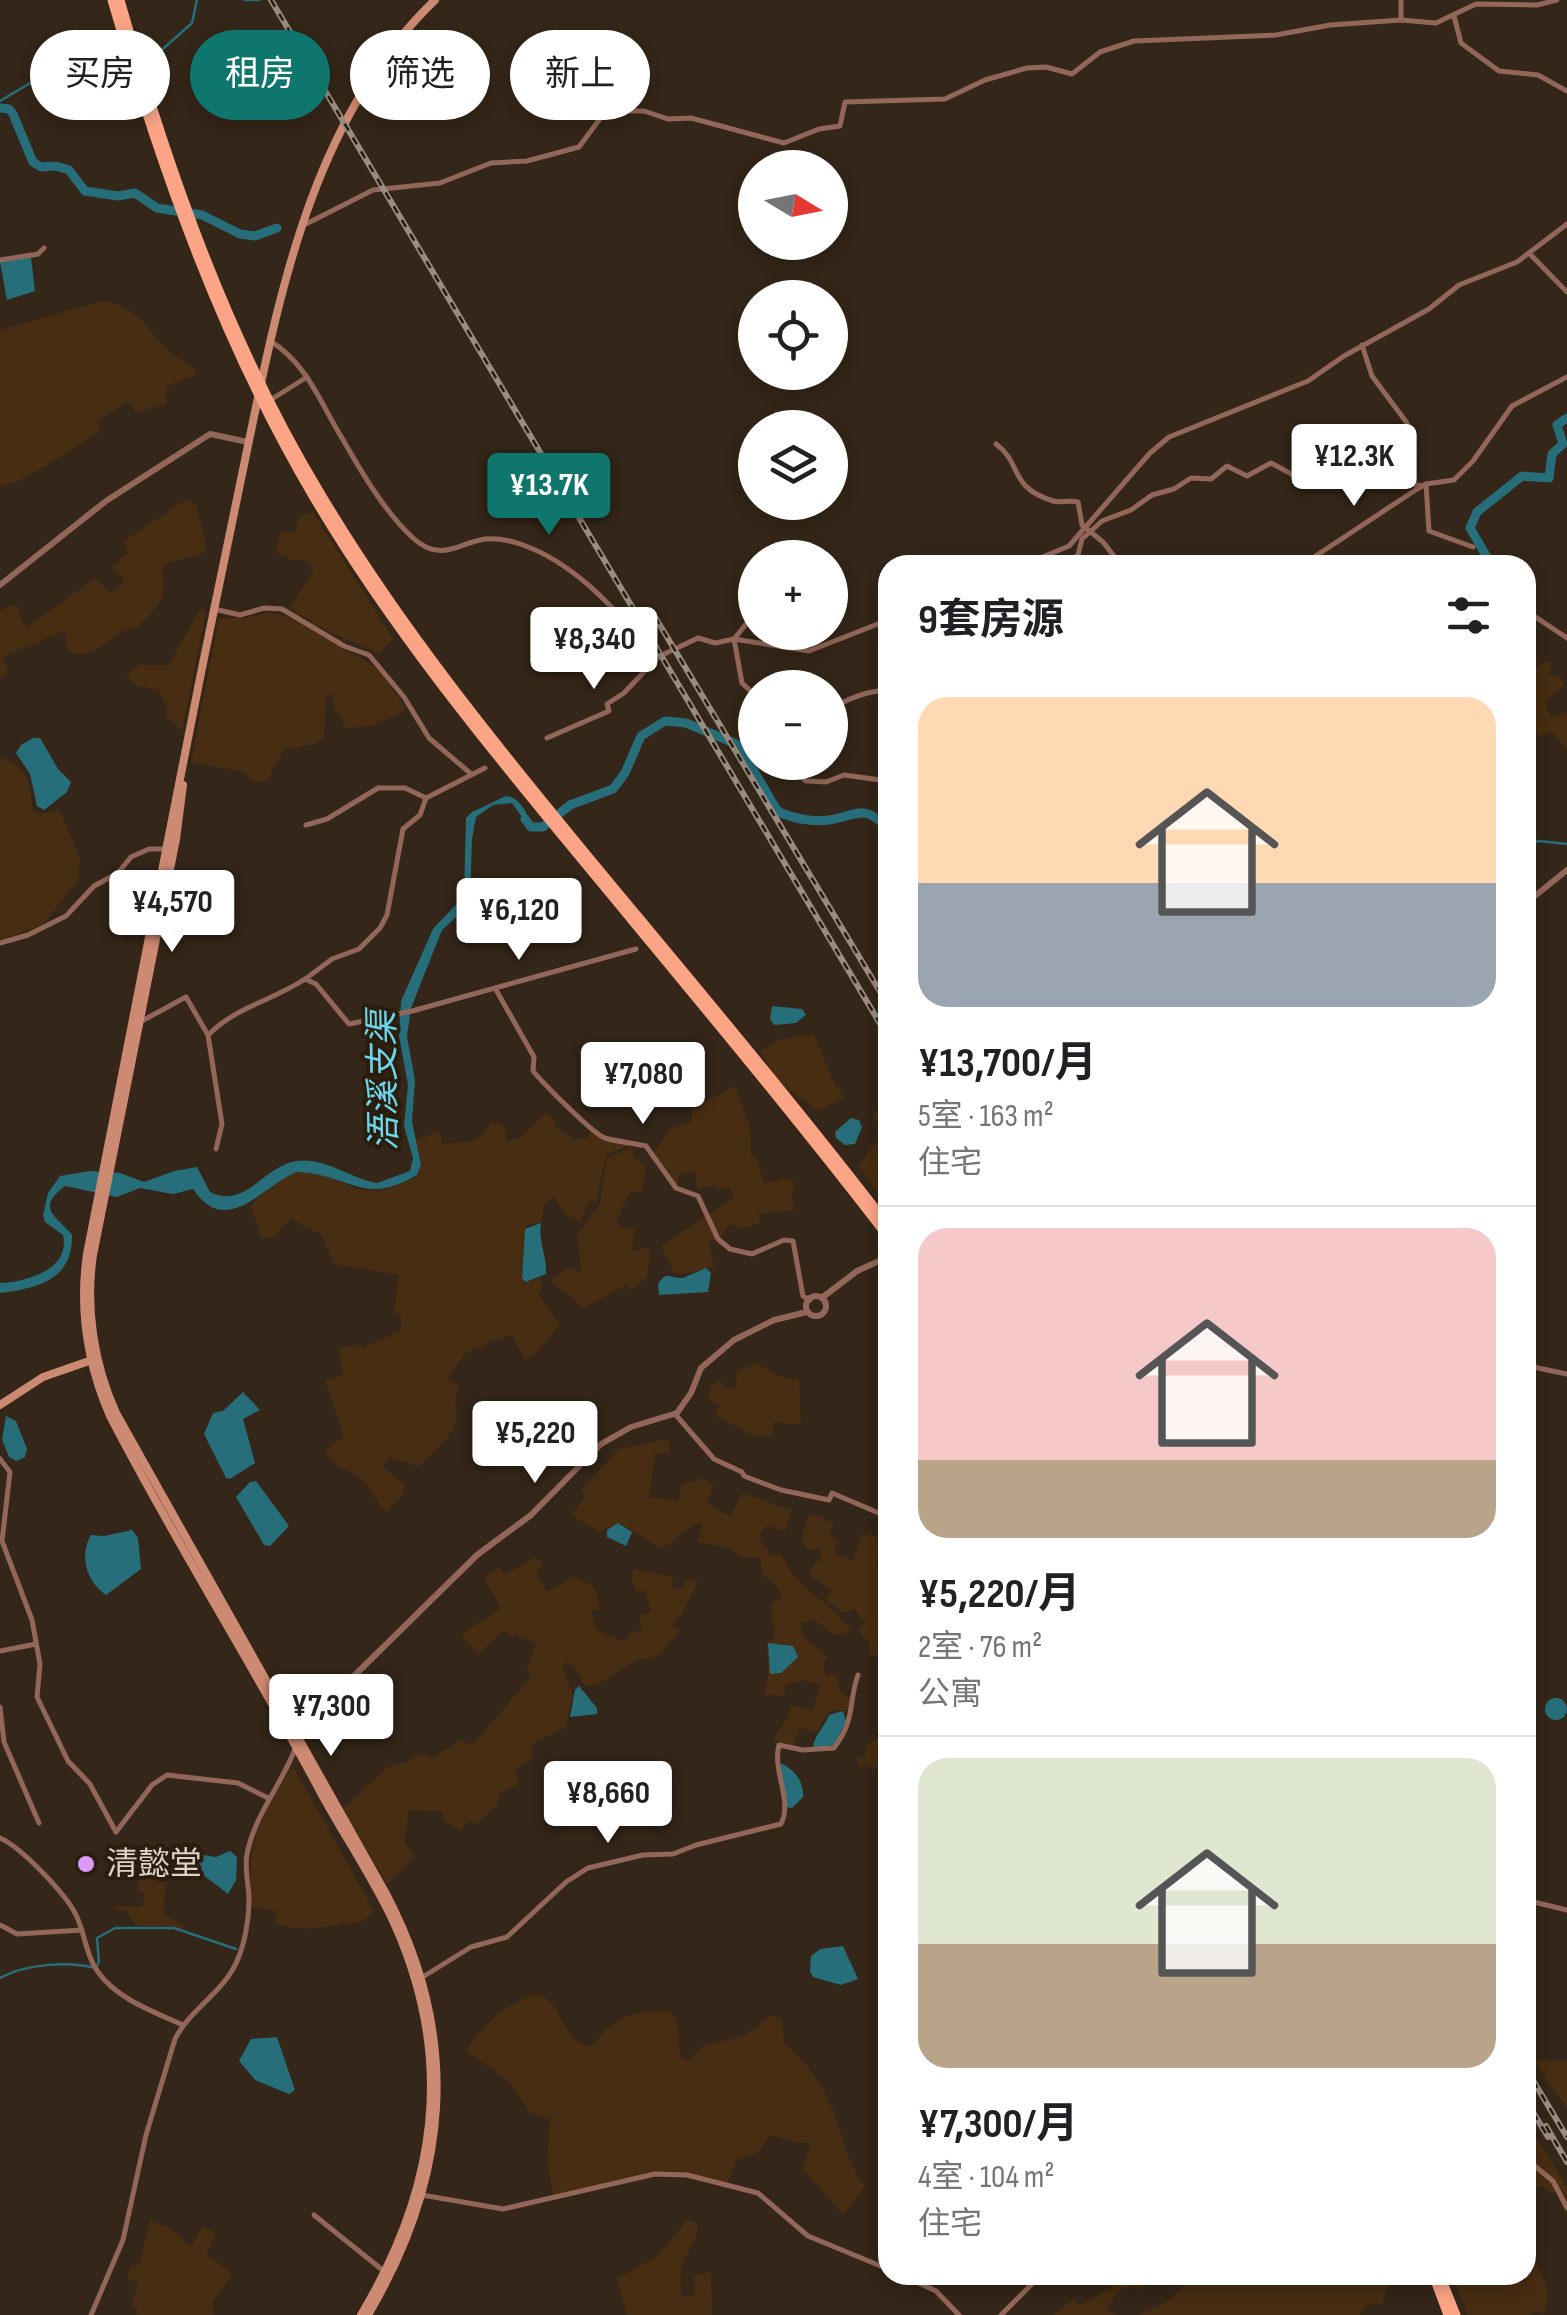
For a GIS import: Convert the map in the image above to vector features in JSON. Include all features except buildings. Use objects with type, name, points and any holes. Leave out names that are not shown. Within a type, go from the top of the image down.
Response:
[{"type":"main road","points":[[116,0],[144,111],[223,318],[258,394],[314,498],[382,604],[452,701],[545,809]]},
{"type":"main road","points":[[108,1166],[188,736],[248,442],[301,226],[336,140],[382,65],[435,0]]},
{"type":"main road","points":[[184,212],[270,400],[320,494],[388,600],[563,832],[878,1225]]},
{"type":"main road","points":[[188,736],[176,839],[84,1287],[92,1360],[100,1392],[116,1428],[394,1923],[414,1975],[427,2025],[432,2095],[428,2141],[411,2212],[364,2315]]},
{"type":"main road","points":[[563,832],[878,1213]]},
{"type":"main road","points":[[100,1204],[90,1300],[96,1352],[106,1390],[121,1425],[392,1906],[421,1978],[432,2024],[438,2080],[434,2142],[422,2195],[400,2256],[364,2315]]},
{"type":"main road","points":[[0,1405],[34,1382],[92,1360]]},
{"type":"main road","points":[[1436,2285],[1448,2315]]},
{"type":"main road","points":[[1444,2285],[1456,2315]]},
{"type":"street","points":[[1401,20],[1402,0]]},
{"type":"street","points":[[301,226],[373,190],[440,183],[492,163],[527,161],[579,146],[602,116],[612,111],[644,111],[668,119],[698,120],[784,143],[819,129],[840,126],[845,102],[945,98],[985,80],[1027,68],[1046,68],[1069,75],[1100,52],[1134,41],[1276,35],[1330,25],[1401,20],[1436,23],[1476,4],[1532,5],[1557,0]]},
{"type":"street","points":[[1454,16],[1461,43],[1499,71],[1538,74],[1567,91]]},
{"type":"street","points":[[1047,555],[1069,546],[1087,529],[1150,453],[1169,437],[1308,381],[1362,345],[1419,316],[1459,285],[1512,264],[1567,224]]},
{"type":"street","points":[[0,260],[38,254],[44,248]]},
{"type":"street","points":[[1529,253],[1567,292]]},
{"type":"street","points":[[270,340],[283,348],[307,377],[374,491],[414,539],[446,550],[457,550],[482,539],[508,541],[564,564],[658,656]]},
{"type":"street","points":[[1362,345],[1372,376],[1407,422],[1414,453],[1412,466],[1421,485],[1430,531],[1473,547]]},
{"type":"street","points":[[270,400],[307,377]]},
{"type":"street","points":[[1077,555],[1087,529],[1130,510],[1152,495],[1174,490],[1191,478],[1207,480],[1227,466],[1243,476],[1270,463],[1297,476],[1318,474],[1351,481],[1444,484],[1455,480],[1473,460],[1512,406],[1528,394],[1567,377]]},
{"type":"street","points":[[0,586],[106,501],[210,434],[248,442]]},
{"type":"street","points":[[996,444],[1008,456],[1026,488],[1054,501],[1078,502],[1087,529],[1112,555]]},
{"type":"street","points":[[1317,555],[1421,485]]},
{"type":"street","points":[[214,609],[240,614],[264,608],[282,609],[344,646],[369,655],[404,697],[428,738],[470,773]]},
{"type":"street","points":[[1536,617],[1567,638]]},
{"type":"street","points":[[547,738],[608,711],[606,704],[624,694],[658,656],[695,638],[715,643],[734,639],[810,651],[878,624]]},
{"type":"street","points":[[738,634],[734,639],[740,670]]},
{"type":"street","points":[[848,700],[878,690]]},
{"type":"street","points":[[208,1035],[251,1003],[290,990],[332,959],[359,948],[380,928],[387,915],[404,829],[420,815],[426,798],[485,768]]},
{"type":"street","points":[[848,776],[878,780]]},
{"type":"street","points":[[805,780],[831,780]]},
{"type":"street","points":[[306,825],[327,819],[378,788],[404,788],[426,798]]},
{"type":"street","points":[[0,943],[28,935],[66,916],[94,886],[118,873],[138,853],[167,849]]},
{"type":"street","points":[[1536,895],[1567,870]]},
{"type":"street","points":[[304,980],[316,984],[349,1024],[412,1012],[636,949]]},
{"type":"street","points":[[495,988],[534,1057],[535,1074],[566,1102],[572,1113],[602,1136],[646,1146],[676,1188],[698,1196],[726,1247],[752,1254],[784,1240],[793,1241],[803,1296],[810,1300]]},
{"type":"street","points":[[139,1022],[186,998],[208,1035],[222,1124],[216,1149]]},
{"type":"street","points":[[808,1312],[810,1316],[820,1316],[823,1297],[857,1271],[878,1262]]},
{"type":"street","points":[[808,1312],[810,1300],[816,1295],[823,1297]]},
{"type":"street","points":[[296,1733],[477,1555],[530,1515],[602,1444],[631,1427],[675,1414],[691,1392],[701,1368],[734,1340],[774,1320],[808,1312]]},
{"type":"street","points":[[1536,1367],[1567,1374]]},
{"type":"street","points":[[675,1414],[710,1455],[744,1476],[781,1490],[829,1500],[832,1493],[878,1513]]},
{"type":"street","points":[[0,1459],[10,1472],[2,1545],[32,1620],[40,1664],[36,1697],[68,1761],[108,1812],[116,1832],[152,1785],[164,1776],[238,1783],[268,1798]]},
{"type":"street","points":[[0,1651],[36,1644]]},
{"type":"street","points":[[421,1978],[471,1947],[508,1937],[566,1882],[588,1868],[643,1855],[673,1854],[781,1824],[785,1813],[776,1758],[780,1745],[803,1750],[834,1748],[854,1706],[858,1674]]},
{"type":"street","points":[[0,1707],[4,1742],[39,1823]]},
{"type":"street","points":[[91,2315],[118,2255],[146,2136],[176,2039],[220,1987],[238,1958],[248,1906],[247,1856],[255,1827],[296,1746]]},
{"type":"street","points":[[0,1838],[15,1847],[65,1898],[82,1930],[92,1962],[104,1980],[144,2008],[184,2025]]},
{"type":"street","points":[[1536,1902],[1567,1910]]},
{"type":"street","points":[[0,1925],[17,1934],[82,1930]]},
{"type":"street","points":[[1536,2167],[1553,2181],[1567,2208]]},
{"type":"street","points":[[422,2195],[502,2209],[655,2174],[686,2175],[761,2194],[808,2236],[878,2265]]},
{"type":"street","points":[[314,2215],[385,2272]]},
{"type":"street","points":[[923,2285],[936,2291],[960,2315]]},
{"type":"street","points":[[1001,2315],[1032,2285]]},
{"type":"shaded area","points":[[102,301],[130,311],[169,350],[193,366],[196,375],[166,387],[166,404],[136,413],[129,402],[96,421],[100,432],[24,479],[0,487],[0,330]]},
{"type":"shaded area","points":[[186,500],[196,504],[207,548],[200,555],[164,564],[163,594],[136,628],[119,633],[96,650],[79,654],[68,652],[65,632],[60,632],[2,658],[9,671],[0,679],[0,611],[18,606],[27,627],[95,578],[111,593],[125,581],[112,567],[128,553],[123,542]]},
{"type":"shaded area","points":[[313,512],[393,639],[379,653],[327,631],[289,608],[314,569],[305,560],[295,561],[276,553],[281,531],[295,534],[299,517]]},
{"type":"shaded area","points":[[200,609],[206,611],[182,731],[166,717],[167,708],[158,690],[137,686],[126,675],[139,665],[169,665]]},
{"type":"shaded area","points":[[270,612],[293,619],[382,671],[406,710],[372,726],[346,728],[334,708],[333,694],[326,696],[324,738],[315,744],[284,750],[266,782],[254,781],[241,771],[191,763],[219,618],[246,618]]},
{"type":"shaded area","points":[[1546,661],[1552,663],[1549,674],[1562,679],[1564,685],[1545,701],[1551,718],[1567,712],[1567,748],[1552,732],[1541,736],[1536,731],[1536,668]]},
{"type":"shaded area","points":[[0,758],[22,771],[29,785],[33,811],[42,814],[59,809],[80,857],[78,881],[43,924],[0,941]]},
{"type":"shaded area","points":[[814,1034],[844,1098],[818,1111],[779,1083],[760,1051],[777,1040]]},
{"type":"shaded area","points":[[735,1086],[750,1127],[751,1157],[756,1156],[764,1183],[785,1179],[795,1183],[795,1210],[759,1214],[760,1223],[744,1228],[730,1224],[721,1237],[709,1242],[714,1267],[674,1272],[661,1246],[734,1198],[729,1187],[718,1191],[715,1185],[697,1189],[695,1172],[678,1174],[678,1188],[652,1155],[671,1128],[691,1122],[693,1108]]},
{"type":"shaded area","points":[[545,1112],[556,1121],[554,1127],[574,1139],[588,1138],[591,1128],[600,1137],[631,1145],[606,1155],[596,1203],[590,1200],[580,1221],[566,1215],[553,1196],[544,1205],[541,1223],[527,1225],[522,1277],[528,1282],[539,1278],[543,1288],[539,1294],[560,1324],[537,1353],[525,1360],[511,1334],[466,1353],[447,1379],[460,1386],[455,1399],[455,1425],[447,1438],[419,1467],[390,1457],[383,1467],[405,1485],[402,1495],[387,1512],[362,1480],[332,1462],[325,1451],[344,1436],[325,1381],[343,1375],[339,1348],[361,1344],[362,1348],[401,1331],[401,1315],[394,1314],[399,1275],[334,1264],[321,1234],[291,1217],[274,1237],[261,1239],[251,1204],[280,1180],[298,1172],[323,1174],[367,1190],[395,1186],[415,1178],[421,1165],[416,1140],[440,1131],[442,1144],[471,1141],[492,1121],[504,1127],[507,1141],[524,1134]]},
{"type":"shaded area","points":[[878,1139],[878,1192],[859,1166]]},
{"type":"shaded area","points":[[632,1147],[634,1157],[646,1167],[642,1191],[629,1193],[617,1221],[621,1228],[635,1227],[632,1251],[651,1251],[647,1277],[631,1290],[625,1285],[584,1308],[550,1281],[570,1266],[581,1273],[577,1234],[600,1204],[606,1159]]},
{"type":"shaded area","points":[[756,1363],[780,1377],[799,1379],[801,1423],[774,1421],[771,1438],[750,1434],[715,1416],[719,1406],[709,1399],[710,1385],[720,1380],[724,1387],[737,1388],[736,1371]]},
{"type":"shaded area","points":[[668,1439],[670,1452],[655,1455],[649,1497],[678,1501],[681,1486],[703,1477],[714,1485],[707,1503],[730,1516],[742,1493],[792,1510],[785,1532],[767,1525],[758,1537],[771,1555],[782,1554],[795,1578],[834,1611],[851,1632],[834,1635],[815,1620],[801,1623],[802,1634],[828,1658],[823,1662],[826,1675],[836,1674],[840,1692],[852,1698],[850,1710],[829,1711],[817,1732],[800,1728],[793,1746],[773,1740],[791,1705],[812,1710],[821,1685],[804,1680],[786,1685],[784,1696],[764,1694],[768,1677],[767,1641],[773,1640],[775,1627],[772,1603],[783,1597],[763,1575],[760,1557],[741,1558],[730,1548],[697,1542],[703,1523],[690,1527],[660,1548],[619,1523],[599,1532],[571,1515],[586,1495],[581,1490],[619,1449]]},
{"type":"shaded area","points":[[809,1513],[834,1523],[829,1536],[838,1540],[834,1553],[853,1561],[863,1533],[878,1538],[878,1656],[869,1654],[869,1640],[863,1638],[859,1629],[865,1623],[854,1609],[843,1613],[825,1599],[832,1590],[809,1576],[814,1563],[822,1560],[820,1549],[808,1550],[801,1539]]},
{"type":"shaded area","points":[[535,1557],[544,1564],[536,1573],[547,1592],[574,1576],[595,1588],[600,1609],[591,1611],[597,1630],[622,1641],[629,1638],[628,1634],[643,1629],[639,1616],[651,1611],[644,1590],[636,1592],[631,1577],[634,1569],[673,1577],[672,1588],[681,1589],[686,1581],[698,1581],[682,1614],[672,1625],[681,1630],[659,1655],[635,1662],[586,1687],[575,1668],[566,1663],[562,1668],[573,1694],[566,1727],[531,1744],[534,1757],[515,1769],[519,1784],[499,1794],[497,1805],[478,1824],[469,1821],[460,1831],[443,1821],[443,1811],[409,1810],[404,1842],[415,1856],[387,1884],[342,1809],[387,1768],[415,1758],[415,1754],[434,1757],[461,1740],[471,1746],[532,1676],[526,1671],[536,1644],[515,1634],[512,1638],[504,1630],[478,1654],[461,1634],[501,1608],[484,1578],[499,1567],[505,1575]]},
{"type":"shaded area","points":[[878,1738],[878,1767],[860,1767],[857,1758],[866,1756],[865,1745]]},
{"type":"shaded area","points":[[291,1768],[374,1911],[362,1922],[300,1928],[274,1923],[277,1911],[251,1907],[251,1865],[257,1834]]},
{"type":"shaded area","points":[[138,1876],[165,1885],[164,1915],[183,1925],[183,1930],[137,1926],[126,1911],[114,1909],[143,1907],[144,1892],[138,1891]]},
{"type":"shaded area","points":[[538,1994],[552,2004],[571,2034],[586,2046],[593,2045],[609,2027],[626,2017],[670,2011],[677,2019],[680,2056],[688,2061],[703,2046],[743,2036],[773,2015],[782,2020],[784,2042],[822,2087],[849,2157],[865,2186],[843,2215],[802,2168],[811,2142],[797,2143],[771,2135],[757,2153],[737,2160],[727,2184],[687,2173],[661,2172],[553,2195],[547,2161],[550,2119],[531,2113],[506,2079],[466,2051],[497,2015]]},
{"type":"shaded area","points":[[1536,2061],[1567,2061],[1567,2108],[1550,2086]]},
{"type":"shaded area","points":[[1536,2137],[1567,2187],[1567,2213],[1555,2192],[1536,2186]]},
{"type":"shaded area","points":[[688,2219],[697,2224],[697,2230],[682,2267],[681,2295],[689,2297],[695,2293],[693,2275],[711,2272],[712,2315],[627,2315],[617,2279],[657,2256]]},
{"type":"shaded area","points":[[150,2220],[172,2229],[191,2247],[202,2226],[216,2233],[206,2254],[233,2274],[212,2302],[214,2315],[136,2315],[138,2310],[131,2305],[139,2283],[127,2279],[131,2265],[139,2266]]},
{"type":"shaded area","points":[[1536,2262],[1547,2293],[1544,2313],[1468,2315],[1456,2285],[1536,2285]]},
{"type":"shaded area","points":[[1110,2285],[1130,2285],[1117,2293],[1106,2310],[1118,2315],[1053,2315],[1074,2299],[1079,2306],[1111,2288]]},
{"type":"shaded area","points":[[1184,2285],[1389,2285],[1382,2304],[1366,2305],[1359,2315],[1137,2315],[1172,2299]]},
{"type":"water","points":[[31,257],[35,291],[7,300],[0,262]]},
{"type":"water","points":[[33,738],[40,738],[58,769],[71,782],[67,792],[44,810],[37,806],[30,774],[16,753]]},
{"type":"water","points":[[506,796],[524,808],[531,830],[512,803],[493,805],[476,817],[470,900],[442,930],[411,1008],[407,1037],[415,1080],[412,1121],[421,1165],[417,1175],[399,1184],[369,1189],[297,1172],[245,1204],[219,1210],[193,1189],[173,1194],[140,1188],[117,1197],[65,1186],[50,1207],[72,1235],[67,1262],[51,1279],[0,1293],[0,1283],[34,1276],[60,1257],[63,1235],[45,1222],[43,1215],[48,1193],[60,1176],[89,1171],[120,1173],[144,1182],[197,1167],[210,1192],[232,1196],[298,1161],[321,1163],[377,1183],[410,1171],[413,1158],[404,1126],[408,1085],[399,1036],[401,1001],[433,929],[464,896],[466,818]]},
{"type":"water","points":[[772,1006],[802,1009],[806,1015],[796,1023],[774,1025],[770,1019]]},
{"type":"water","points":[[851,1118],[859,1120],[862,1127],[855,1144],[845,1145],[835,1132]]},
{"type":"water","points":[[541,1223],[546,1274],[526,1282],[522,1278],[525,1229]]},
{"type":"water","points":[[706,1268],[711,1273],[708,1292],[659,1295],[658,1284],[664,1277],[683,1278]]},
{"type":"water","points":[[243,1392],[260,1410],[243,1419],[255,1463],[230,1479],[204,1434],[213,1413],[223,1411]]},
{"type":"water","points":[[6,1416],[16,1421],[27,1449],[25,1457],[17,1461],[9,1457],[2,1440]]},
{"type":"water","points":[[256,1481],[289,1526],[270,1546],[264,1545],[236,1497]]},
{"type":"water","points":[[618,1523],[632,1532],[626,1546],[607,1537],[607,1530]]},
{"type":"water","points":[[132,1530],[138,1538],[141,1569],[106,1595],[86,1567],[87,1543],[91,1535]]},
{"type":"water","points":[[768,1643],[793,1646],[798,1657],[781,1673],[770,1674]]},
{"type":"water","points":[[579,1686],[597,1708],[597,1714],[570,1717]]},
{"type":"water","points":[[1556,1698],[1564,1701],[1564,1717],[1556,1720],[1548,1717],[1545,1709],[1548,1701]]},
{"type":"water","points":[[843,1711],[846,1721],[835,1745],[813,1748],[829,1715]]},
{"type":"water","points":[[779,1763],[793,1772],[802,1786],[803,1797],[792,1808],[786,1807]]},
{"type":"water","points":[[230,1851],[237,1857],[236,1880],[228,1894],[193,1867],[203,1855],[216,1857]]},
{"type":"water","points":[[843,1946],[858,1979],[841,1985],[813,1977],[811,1956],[820,1949]]},
{"type":"water","points":[[277,2037],[295,2090],[289,2094],[255,2080],[239,2061],[251,2039]]},
{"type":"waterway","points":[[170,43],[192,23],[197,0]]},
{"type":"waterway","points":[[245,0],[259,0]]},
{"type":"waterway","points":[[0,101],[30,83]]},
{"type":"waterway","points":[[0,108],[13,114],[33,162],[41,167],[69,170],[85,191],[118,196],[135,193],[157,208],[202,215],[240,234],[255,236],[277,228]]},
{"type":"waterway","name":"浯溪支渠","points":[[1486,555],[1470,528],[1477,512],[1522,476],[1549,478],[1552,454],[1563,444],[1557,425],[1567,418]]},
{"type":"waterway","name":"浯溪支渠","points":[[525,819],[531,827],[543,827],[570,805],[613,789],[625,773],[641,736],[665,721],[686,723],[739,745],[781,813],[817,821],[866,813],[878,820]]},
{"type":"waterway","points":[[1536,842],[1567,844]]},
{"type":"waterway","points":[[0,1978],[47,1965],[95,1968],[99,1962],[97,1938],[115,1928],[174,1928],[236,1949]]},
{"type":"railway","points":[[271,0],[878,1020]]},
{"type":"railway","points":[[655,617],[878,988]]},
{"type":"railway","points":[[1536,2085],[1567,2137]]},
{"type":"railway","points":[[1536,2117],[1548,2137]]},
{"type":"railway","points":[[1546,2126],[1567,2162]]},
{"type":"place","name":"清懿堂","points":[[86,1864]]}]
